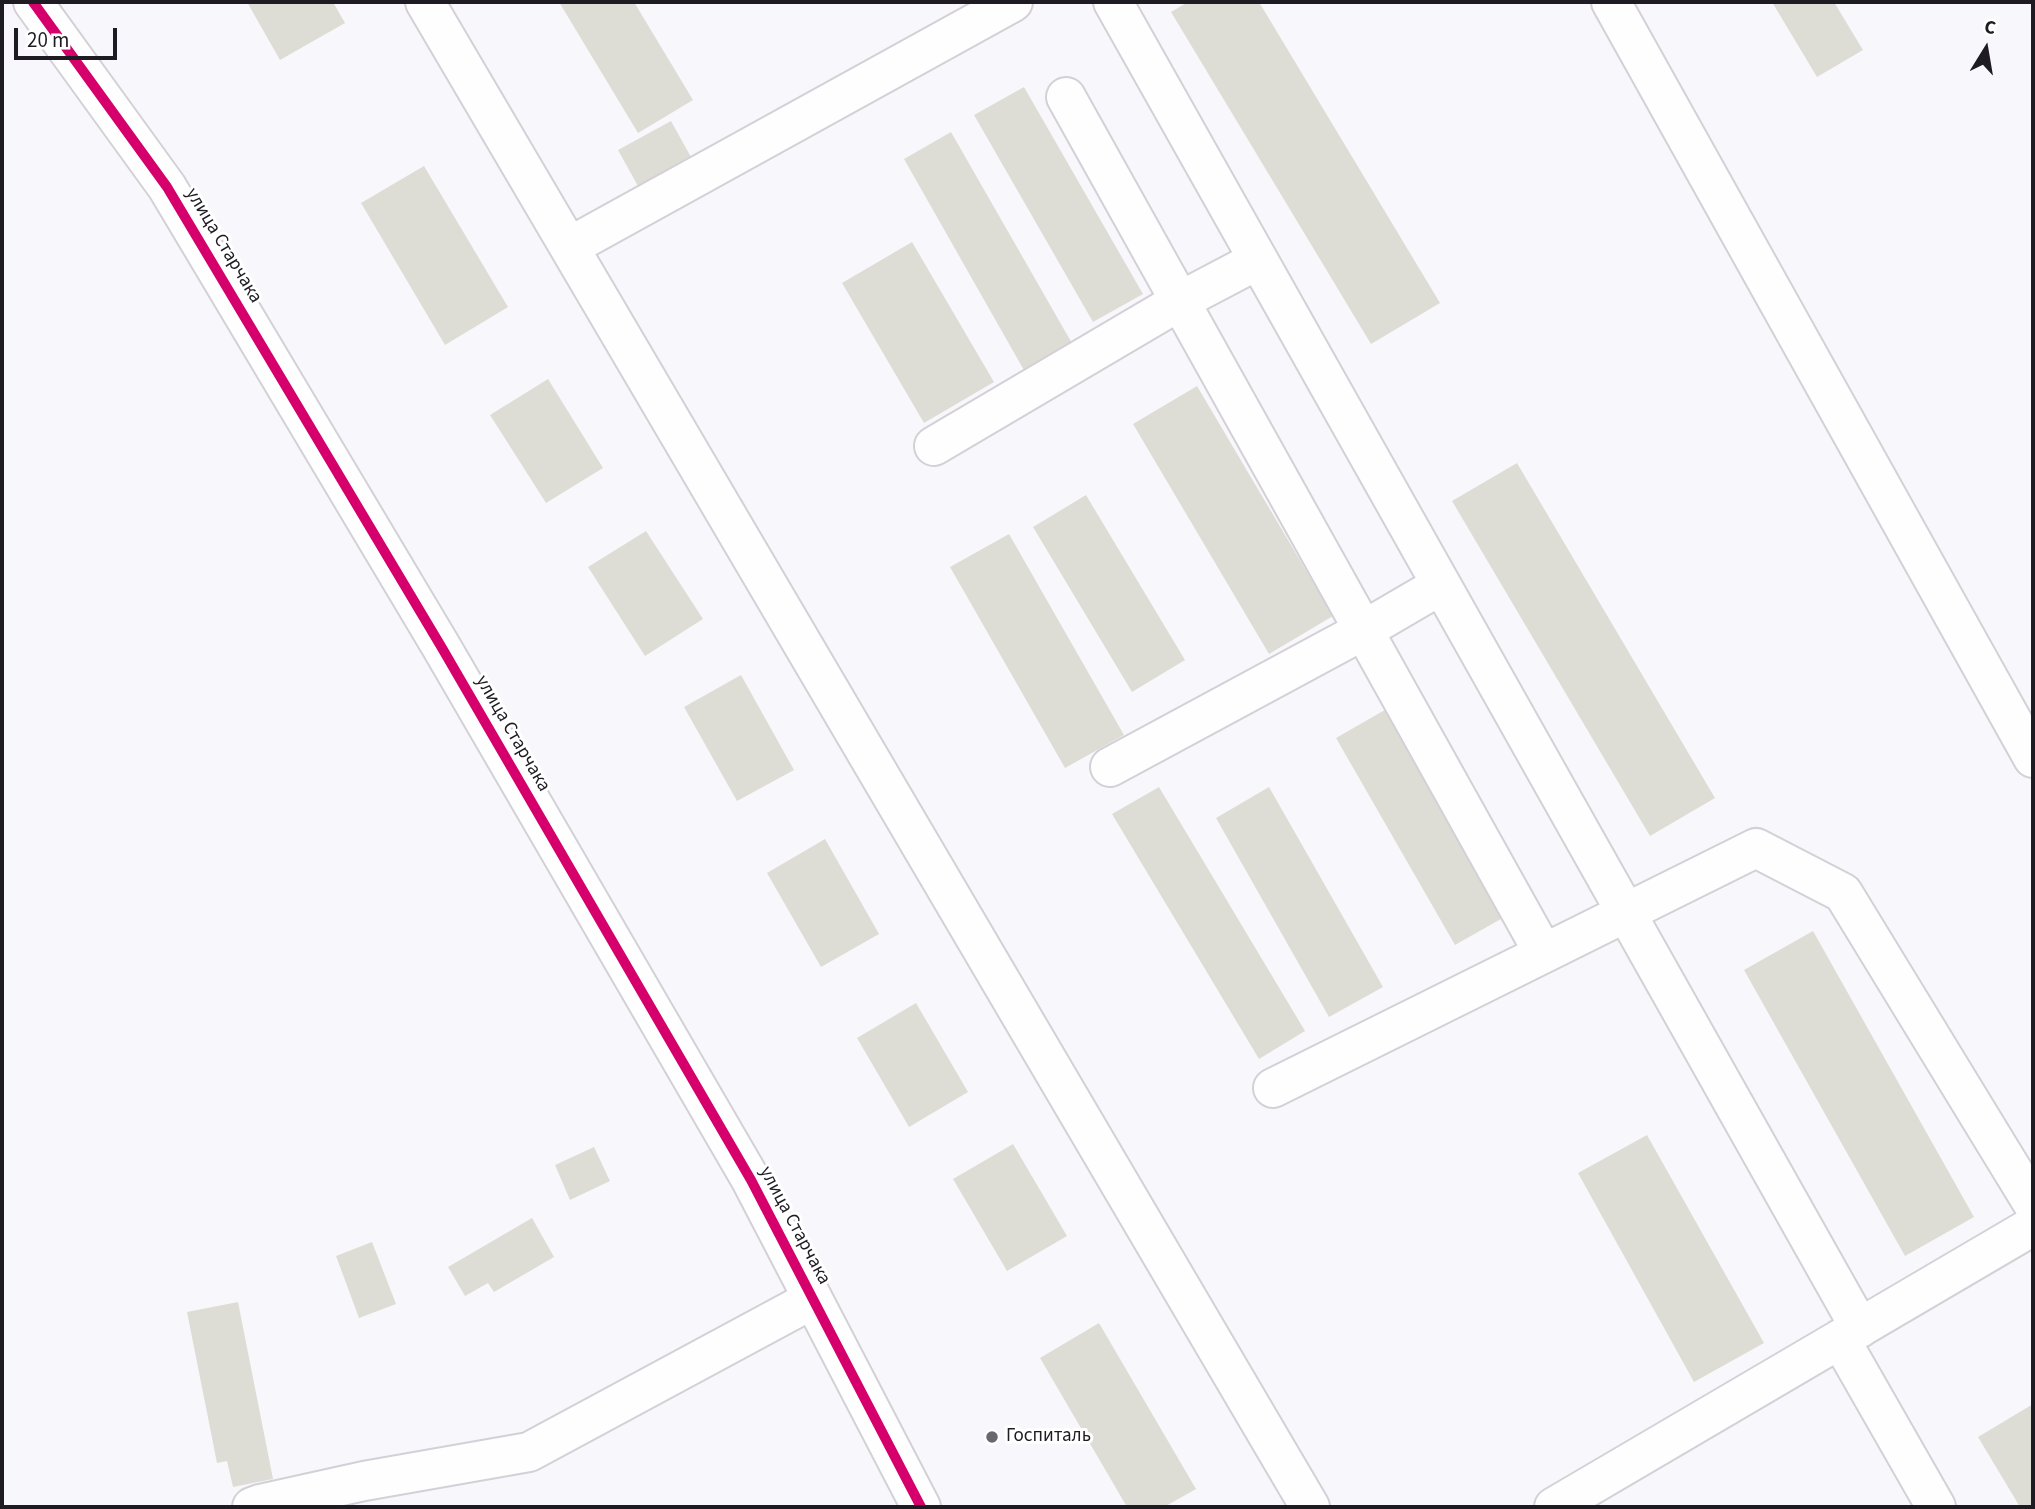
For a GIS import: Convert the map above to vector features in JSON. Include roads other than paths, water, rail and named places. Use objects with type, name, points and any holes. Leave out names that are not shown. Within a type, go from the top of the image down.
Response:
[{"type":"street","name":"улица Старчака","points":[[33,2],[167,187],[442,648],[751,1180],[921,1507]]},
{"type":"street","points":[[425,2],[1310,1507]]},
{"type":"street","points":[[569,247],[1013,2]]},
{"type":"street","points":[[1113,2],[1625,911],[1850,1333],[1936,1507]]},
{"type":"street","points":[[1611,2],[2033,758]]},
{"type":"street","points":[[1066,97],[1543,952]]},
{"type":"street","points":[[934,446],[1181,301],[1258,260]]},
{"type":"street","points":[[1110,766],[1364,630],[1441,585]]},
{"type":"street","points":[[1273,1088],[1756,848],[1843,893],[2033,1204]]},
{"type":"street","points":[[1554,1507],[2033,1226]]},
{"type":"street","points":[[252,1507],[338,1497],[529,1452],[813,1299]]},
{"type":"place","name":"Госпиталь","points":[[992,1437]]}]
